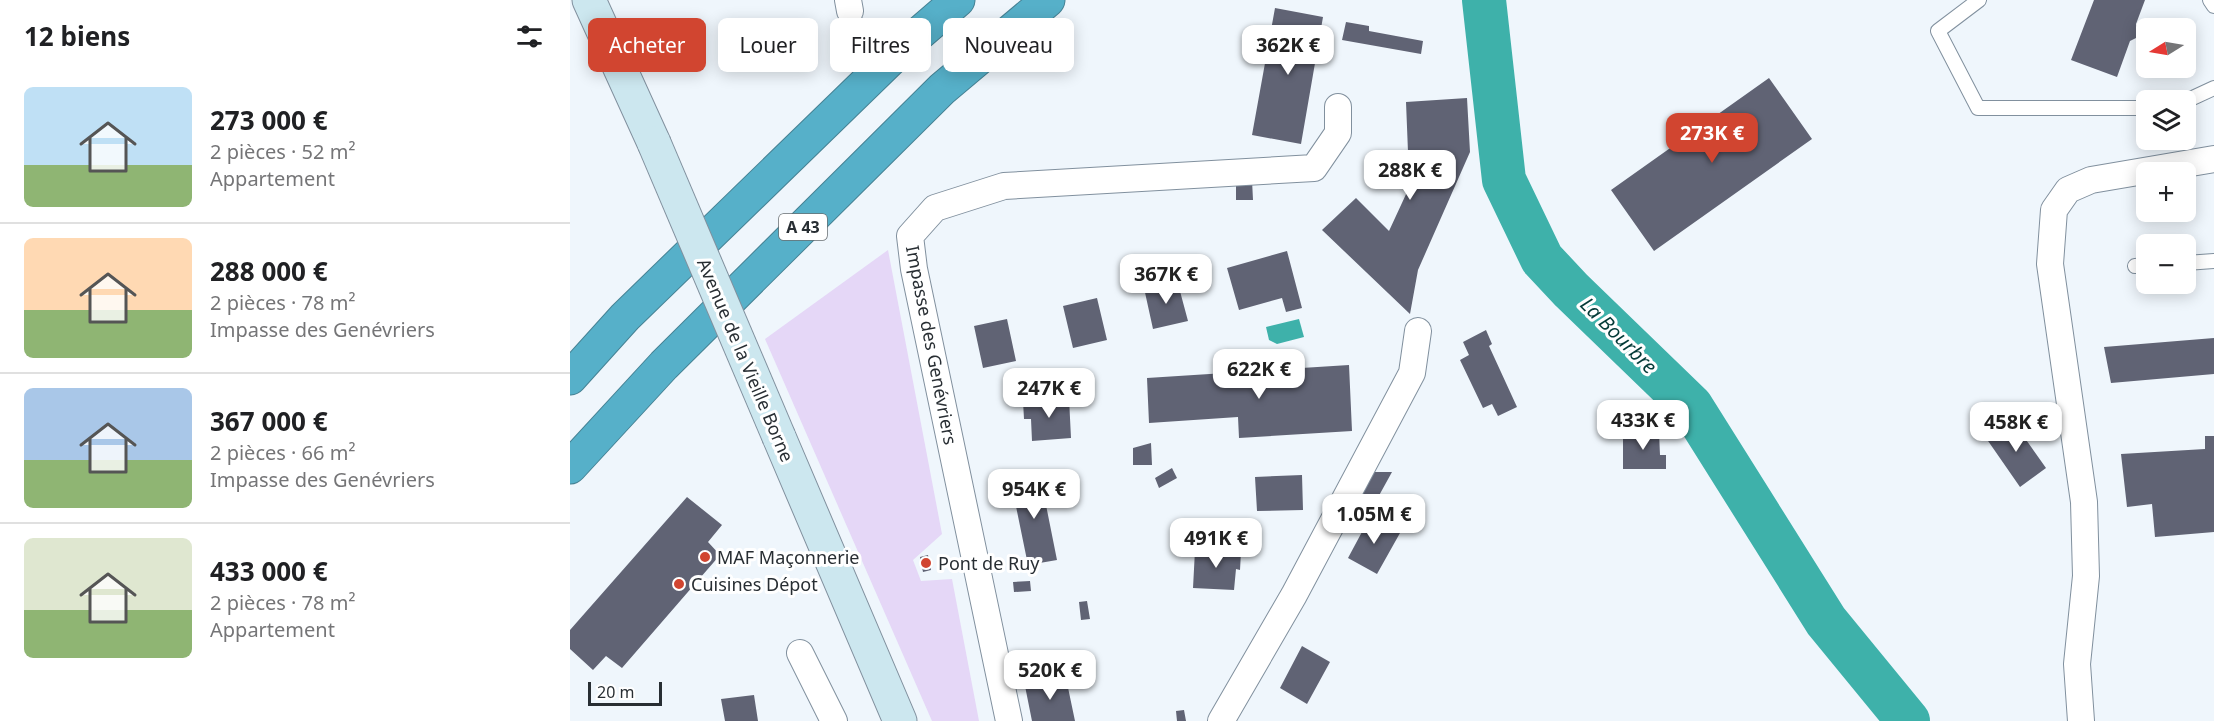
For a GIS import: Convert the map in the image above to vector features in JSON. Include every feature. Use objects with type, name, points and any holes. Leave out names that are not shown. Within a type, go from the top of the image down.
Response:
[{"type":"highway","points":[[931,24],[958,0]]},
{"type":"highway","name":"A 43","points":[[570,467],[664,365],[942,89],[1048,0]]},
{"type":"highway","points":[[570,378],[625,317],[877,72]]},
{"type":"main road","name":"Avenue de la Vieille Borne","points":[[589,0],[654,143],[900,721]]},
{"type":"street","name":"Impasse des Genévriers","points":[[1009,721],[914,269],[910,236],[935,208],[1004,186],[1314,168],[1338,133],[1338,106]]},
{"type":"street","points":[[2080,721],[2077,664],[2086,576],[2084,502],[2050,264],[2054,210],[2068,190],[2091,180],[2214,159]]},
{"type":"street","points":[[1221,721],[1294,595],[1412,373],[1418,330]]},
{"type":"street","points":[[800,653],[833,721]]},
{"type":"lane","points":[[1979,0],[1938,31],[1978,108],[2136,108]]},
{"type":"lane","points":[[2210,0],[2214,6]]},
{"type":"lane","points":[[2196,96],[2214,88]]},
{"type":"lane","points":[[2196,262],[2214,261]]},
{"type":"shaded area","points":[[888,250],[942,534],[913,560],[921,581],[952,579],[979,721],[932,721],[765,339]]},
{"type":"shaded area","points":[[1299,319],[1304,337],[1277,344],[1269,340],[1266,327]]},
{"type":"building","points":[[2094,0],[2145,0],[2138,18],[2136,18],[2136,38],[2130,41],[2117,77],[2071,60]]},
{"type":"building","points":[[1275,8],[1323,17],[1301,144],[1252,135]]},
{"type":"building","points":[[1346,22],[1369,26],[1369,31],[1423,41],[1421,54],[1342,40]]},
{"type":"building","points":[[1769,78],[1812,139],[1654,251],[1611,190]]},
{"type":"building","points":[[1467,98],[1470,152],[1418,270],[1410,314],[1322,230],[1356,198],[1389,231],[1426,151],[1408,152],[1406,102]]},
{"type":"building","points":[[1252,180],[1253,200],[1236,200],[1236,185],[1199,187]]},
{"type":"building","points":[[1287,251],[1302,308],[1286,312],[1282,298],[1239,310],[1227,268]]},
{"type":"building","points":[[1177,280],[1188,321],[1153,329],[1144,288]]},
{"type":"building","points":[[1097,298],[1107,340],[1073,348],[1063,306]]},
{"type":"building","points":[[1007,319],[1016,361],[983,368],[974,326]]},
{"type":"building","points":[[1486,330],[1492,344],[1489,346],[1517,407],[1498,416],[1492,404],[1483,408],[1460,360],[1469,355],[1463,342]]},
{"type":"building","points":[[2214,338],[2214,374],[2111,383],[2104,347]]},
{"type":"building","points":[[1349,365],[1352,431],[1239,438],[1238,417],[1149,423],[1147,378]]},
{"type":"building","points":[[1069,398],[1071,438],[1032,441],[1031,419],[1024,419],[1023,401]]},
{"type":"building","points":[[2012,420],[2046,468],[2020,487],[1986,438]]},
{"type":"building","points":[[1623,432],[1659,432],[1660,455],[1666,455],[1666,469],[1623,469]]},
{"type":"building","points":[[2205,436],[2214,436],[2214,532],[2155,537],[2152,504],[2127,507],[2121,454],[2205,449]]},
{"type":"building","points":[[1151,443],[1152,465],[1133,465],[1133,448]]},
{"type":"building","points":[[1172,468],[1177,478],[1159,488],[1155,478]]},
{"type":"building","points":[[1372,472],[1392,472],[1376,501],[1360,494]]},
{"type":"building","points":[[1040,475],[1057,560],[1028,565],[1011,482]]},
{"type":"building","points":[[1302,475],[1303,510],[1257,511],[1255,477]]},
{"type":"building","points":[[687,497],[722,525],[708,542],[720,555],[622,668],[606,656],[593,670],[570,649],[570,630]]},
{"type":"building","points":[[1370,517],[1400,533],[1377,574],[1348,558]]},
{"type":"building","points":[[1195,550],[1241,552],[1240,570],[1236,569],[1234,590],[1193,588]]},
{"type":"building","name":"Pont de Ruy","points":[[928,555],[931,570],[923,572],[920,557]]},
{"type":"building","points":[[1030,581],[1031,591],[1014,592],[1013,582]]},
{"type":"building","points":[[1087,601],[1090,619],[1081,620],[1079,602]]},
{"type":"building","points":[[1302,646],[1330,662],[1307,704],[1280,688]]},
{"type":"building","points":[[1066,678],[1075,721],[1032,721],[1025,686]]},
{"type":"building","points":[[754,695],[758,721],[725,721],[721,699]]},
{"type":"building","points":[[1184,710],[1186,721],[1177,721],[1176,711]]},
{"type":"waterway","name":"La Bourbre","points":[[1484,0],[1504,180],[1542,259],[1691,406],[1826,621],[1908,721]]},
{"type":"place","name":"MAF Maçonnerie","points":[[705,557]]},
{"type":"place","name":"Pont de Ruy","points":[[926,563]]},
{"type":"place","name":"Cuisines Dépot","points":[[679,584]]}]
